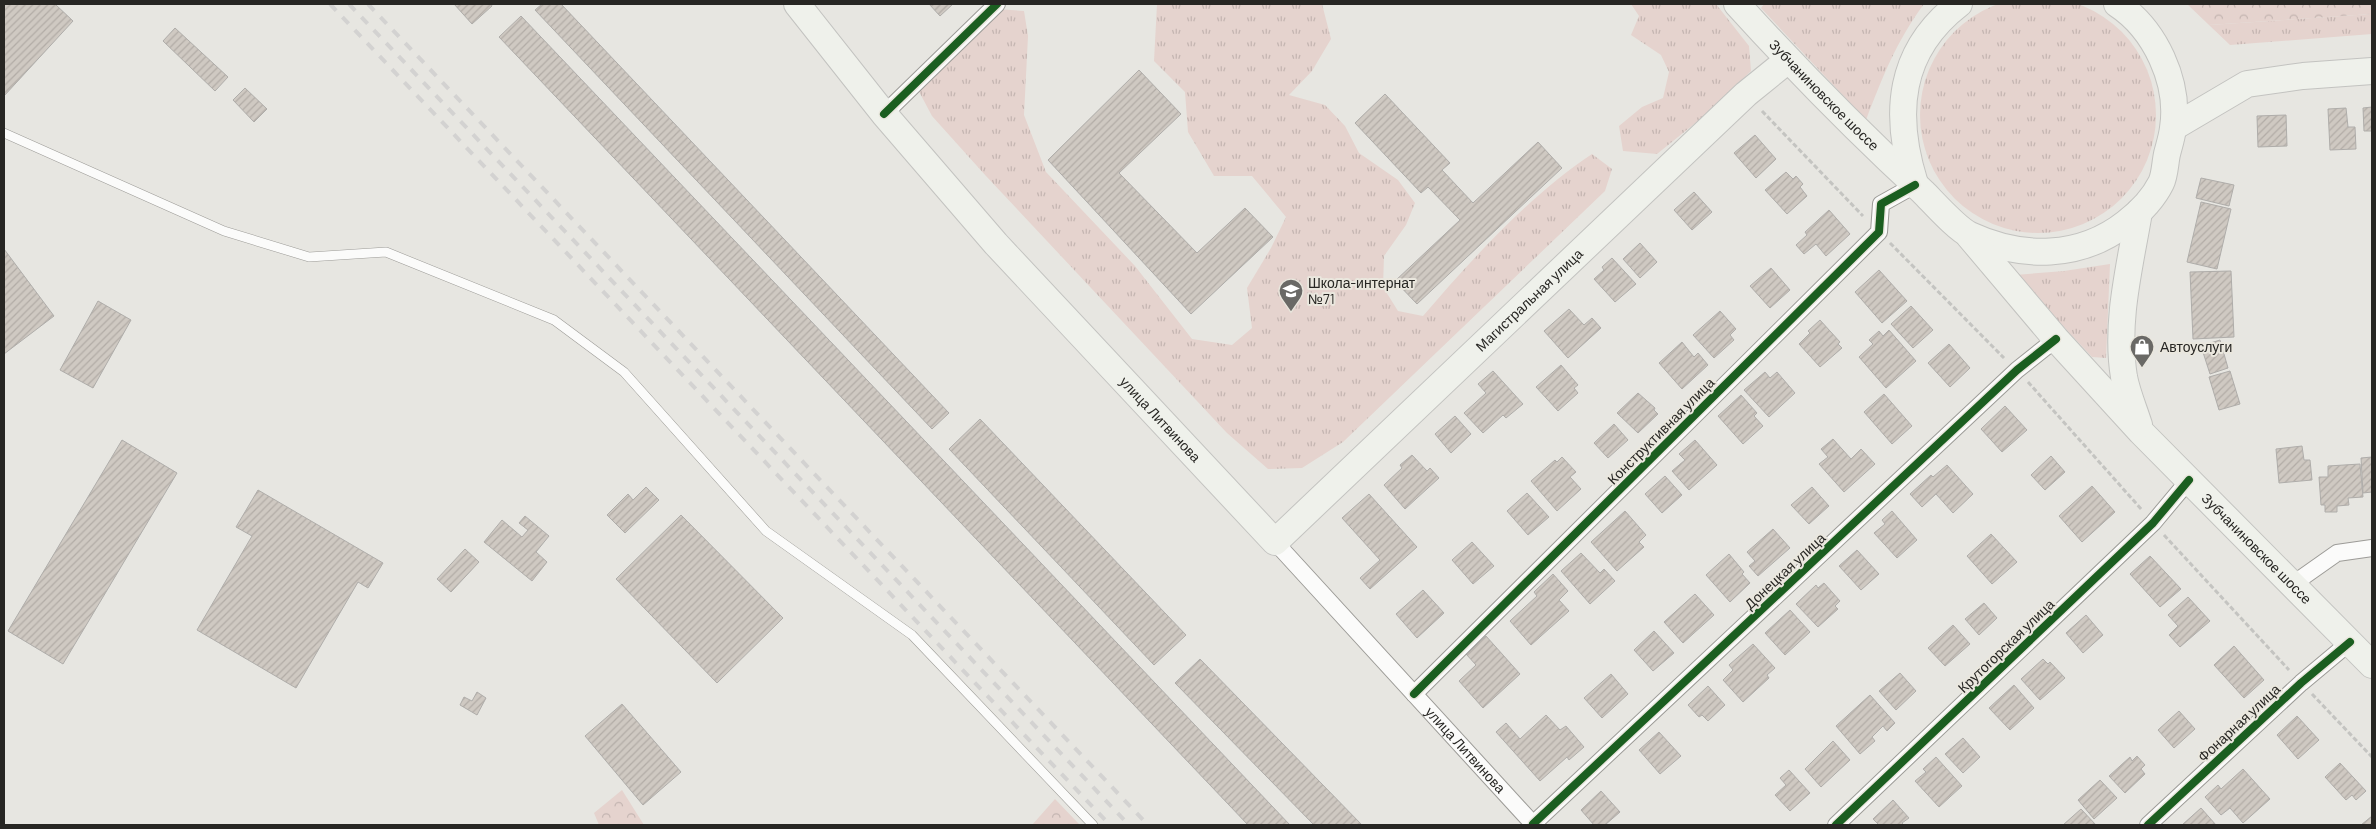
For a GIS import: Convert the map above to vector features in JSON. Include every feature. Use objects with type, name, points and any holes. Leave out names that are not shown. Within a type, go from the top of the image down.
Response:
[{"type":"main road","name":"улица Литвинова","points":[[798,4],[884,114],[996,244],[1275,542]]},
{"type":"main road","name":"Зубчаниновское шоссе","points":[[1737,4],[1788,60],[1915,185],[1968,234],[2056,339],[2141,432],[2372,665]]},
{"type":"main road","points":[[1915,185],[1905,152],[1902,119],[1907,76],[1921,44],[1942,17],[1959,4]]},
{"type":"main road","points":[[1968,234],[2004,248],[2040,254],[2076,249],[2110,235],[2139,212],[2161,183],[2174,127],[2173,94],[2164,63],[2149,34],[2126,10],[2117,4]]},
{"type":"main road","name":"Магистральная улица","points":[[1275,542],[1746,94],[1788,60]]},
{"type":"main road","points":[[2174,127],[2247,84],[2303,76],[2372,71]]},
{"type":"main road","name":"Зубчаниновское шоссе","points":[[2139,212],[2125,292],[2120,336],[2124,377],[2141,432]]},
{"type":"street","points":[[884,114],[997,4]]},
{"type":"street","points":[[1879,232],[1881,204],[1915,185]]},
{"type":"street","name":"Конструктивная улица","points":[[1414,694],[1879,232]]},
{"type":"street","name":"Донецкая улица","points":[[1534,825],[2017,370],[2056,339]]},
{"type":"street","name":"Крутогорская улица","points":[[1836,825],[2153,523],[2189,480]]},
{"type":"street","name":"улица Литвинова","points":[[1275,542],[1534,825]]},
{"type":"street","points":[[2293,584],[2337,553],[2372,548]]},
{"type":"street","name":"Фонарная улица","points":[[2148,825],[2301,682],[2350,642]]},
{"type":"lane","points":[[4,133],[224,231],[309,257],[386,252],[554,320],[624,372],[766,531],[912,635],[1093,825]]},
{"type":"path","points":[[1746,94],[1879,232],[2017,370],[2153,523],[2372,757]]},
{"type":"green space","points":[[2038,-3],[2072,2],[2083,6],[2113,24],[2129,40],[2142,60],[2151,81],[2156,115],[2151,149],[2147,160],[2129,190],[2113,206],[2093,219],[2072,228],[2038,233],[2004,228],[1993,224],[1963,206],[1947,190],[1934,170],[1925,149],[1920,115],[1925,81],[1929,70],[1947,40],[1963,24],[1983,11],[2004,2]]},
{"type":"green space","points":[[1157,4],[1322,4],[1331,39],[1312,71],[1289,95],[1325,105],[1345,126],[1359,153],[1398,180],[1415,203],[1406,225],[1384,256],[1383,287],[1398,311],[1423,316],[1502,229],[1546,189],[1592,154],[1612,169],[1605,191],[1343,442],[1302,468],[1268,469],[1227,433],[932,116],[915,84],[997,9],[1024,11],[1028,36],[1024,115],[1046,172],[1135,266],[1192,339],[1232,345],[1252,328],[1247,288],[1271,248],[1286,217],[1252,176],[1214,176],[1188,132],[1185,92],[1154,61]]},
{"type":"green space","points":[[1631,4],[1716,4],[1749,46],[1751,71],[1709,112],[1657,154],[1623,151],[1619,126],[1642,107],[1663,98],[1669,72],[1661,55],[1631,35],[1639,16]]},
{"type":"green space","points":[[1764,4],[1924,4],[1898,46],[1884,74],[1866,120],[1761,8]]},
{"type":"green space","points":[[2187,4],[2372,4],[2372,14],[2209,25]]},
{"type":"green space","points":[[2372,14],[2372,34],[2230,45],[2209,25]]},
{"type":"green space","points":[[2110,264],[2106,358],[2092,357],[2015,275],[2064,271]]},
{"type":"green space","points":[[622,790],[644,825],[599,825],[594,813]]},
{"type":"green space","points":[[1055,799],[1080,825],[1032,825]]},
{"type":"building","points":[[4,4],[55,4],[73,21],[4,96]]},
{"type":"building","points":[[454,4],[491,4],[492,6],[472,24]]},
{"type":"building","points":[[542,4],[561,4],[949,413],[932,429],[535,10]]},
{"type":"building","points":[[929,4],[953,4],[940,16]]},
{"type":"building","points":[[521,16],[1290,825],[1248,825],[499,37]]},
{"type":"building","points":[[175,28],[228,77],[215,91],[163,41]]},
{"type":"building","points":[[1139,70],[1181,114],[1119,173],[1197,253],[1245,208],[1273,237],[1191,314],[1048,160]]},
{"type":"building","points":[[245,88],[267,109],[254,122],[233,100]]},
{"type":"building","points":[[1385,94],[1450,163],[1442,170],[1473,203],[1538,142],[1562,168],[1417,304],[1395,281],[1460,220],[1428,187],[1421,193],[1355,123]]},
{"type":"building","points":[[2372,107],[2372,131],[2364,131],[2363,108]]},
{"type":"building","points":[[2346,108],[2348,127],[2355,127],[2356,149],[2330,150],[2328,109]]},
{"type":"building","points":[[2286,115],[2287,146],[2258,147],[2257,116]]},
{"type":"building","points":[[1755,135],[1776,159],[1756,178],[1734,153]]},
{"type":"building","points":[[1786,172],[1793,179],[1796,176],[1803,184],[1800,187],[1807,196],[1787,214],[1765,190]]},
{"type":"building","points":[[2201,178],[2234,185],[2229,206],[2196,198]]},
{"type":"building","points":[[1694,192],[1712,212],[1692,230],[1674,210]]},
{"type":"building","points":[[2201,202],[2231,209],[2217,269],[2187,262]]},
{"type":"building","points":[[1829,210],[1850,234],[1826,256],[1816,244],[1804,254],[1796,245],[1807,235],[1805,232]]},
{"type":"building","points":[[1640,243],[1657,262],[1640,278],[1623,259]]},
{"type":"building","points":[[4,249],[54,316],[4,354]]},
{"type":"building","points":[[1612,258],[1636,284],[1615,302],[1594,279],[1604,270],[1602,267]]},
{"type":"building","points":[[1771,268],[1790,290],[1770,308],[1750,286]]},
{"type":"building","points":[[1879,270],[1907,301],[1882,323],[1855,292]]},
{"type":"building","points":[[2231,271],[2234,337],[2193,339],[2190,272]]},
{"type":"building","points":[[98,301],[131,320],[93,388],[60,370]]},
{"type":"building","points":[[1911,306],[1933,330],[1913,348],[1891,324]]},
{"type":"building","points":[[1569,309],[1584,325],[1592,318],[1601,328],[1568,358],[1544,331]]},
{"type":"building","points":[[1720,311],[1736,329],[1730,335],[1734,340],[1714,358],[1693,335]]},
{"type":"building","points":[[1820,320],[1840,342],[1838,344],[1842,348],[1820,367],[1799,344],[1810,333],[1808,331]]},
{"type":"building","points":[[1889,330],[1916,361],[1886,388],[1859,357],[1873,344],[1869,340],[1879,331],[1883,336]]},
{"type":"building","points":[[2220,340],[2228,368],[2210,374],[2201,346]]},
{"type":"building","points":[[1682,342],[1694,357],[1698,353],[1708,365],[1682,389],[1659,363]]},
{"type":"building","points":[[1949,344],[1970,368],[1950,387],[1928,363]]},
{"type":"building","points":[[1561,365],[1578,385],[1574,388],[1578,393],[1558,411],[1536,387]]},
{"type":"building","points":[[1493,371],[1523,404],[1506,418],[1503,415],[1483,433],[1464,413],[1486,393],[1478,384]]},
{"type":"building","points":[[2230,371],[2240,404],[2219,410],[2209,377]]},
{"type":"building","points":[[1765,372],[1770,378],[1777,372],[1795,393],[1769,417],[1744,390]]},
{"type":"building","points":[[1638,393],[1655,408],[1654,410],[1658,414],[1638,433],[1617,413]]},
{"type":"building","points":[[1884,394],[1912,426],[1892,444],[1864,412]]},
{"type":"building","points":[[1741,395],[1757,413],[1754,416],[1763,426],[1743,444],[1718,416]]},
{"type":"building","points":[[2005,406],[2027,430],[2002,452],[1981,429]]},
{"type":"building","points":[[1455,416],[1471,434],[1451,453],[1435,434]]},
{"type":"building","points":[[980,419],[1186,635],[1154,665],[949,449]]},
{"type":"building","points":[[1614,424],[1628,440],[1608,458],[1594,443]]},
{"type":"building","points":[[1833,439],[1851,459],[1861,449],[1875,464],[1844,492],[1819,464],[1828,457],[1821,449]]},
{"type":"building","points":[[122,440],[177,473],[63,664],[8,631]]},
{"type":"building","points":[[1695,440],[1717,465],[1689,490],[1672,471],[1685,460],[1679,454]]},
{"type":"building","points":[[2302,446],[2304,460],[2310,460],[2312,480],[2279,483],[2276,449]]},
{"type":"building","points":[[1412,455],[1427,471],[1430,468],[1439,478],[1405,509],[1384,485],[1402,468],[1400,465]]},
{"type":"building","points":[[2051,456],[2065,472],[2045,490],[2031,475]]},
{"type":"building","points":[[1562,457],[1576,472],[1570,477],[1581,489],[1557,511],[1531,481],[1555,460],[1557,462]]},
{"type":"building","points":[[2372,457],[2372,492],[2363,493],[2361,458]]},
{"type":"building","points":[[2360,464],[2363,497],[2348,498],[2349,505],[2337,506],[2337,512],[2325,512],[2325,505],[2321,505],[2319,477],[2328,477],[2328,466]]},
{"type":"building","points":[[1947,465],[1973,494],[1953,513],[1936,494],[1922,507],[1910,494],[1931,475],[1933,477]]},
{"type":"building","points":[[1665,476],[1682,495],[1662,513],[1645,494]]},
{"type":"building","points":[[2092,486],[2115,512],[2082,542],[2059,516]]},
{"type":"building","points":[[646,487],[659,500],[625,533],[607,515],[628,494],[633,500]]},
{"type":"building","points":[[1812,487],[1829,506],[1809,524],[1791,505]]},
{"type":"building","points":[[258,490],[383,563],[368,588],[358,582],[296,688],[197,630],[252,536],[236,527]]},
{"type":"building","points":[[1527,493],[1549,517],[1528,535],[1507,511]]},
{"type":"building","points":[[1369,494],[1417,547],[1370,589],[1360,578],[1380,560],[1342,518]]},
{"type":"building","points":[[1625,511],[1646,535],[1639,542],[1644,547],[1617,571],[1591,542]]},
{"type":"building","points":[[1892,511],[1917,540],[1897,558],[1874,533],[1885,524],[1882,520]]},
{"type":"building","points":[[681,515],[783,618],[717,683],[616,579]]},
{"type":"building","points":[[525,516],[549,536],[536,552],[547,562],[532,581],[484,542],[502,520],[522,537],[528,530],[519,523]]},
{"type":"building","points":[[1773,529],[1790,548],[1758,576],[1749,566],[1755,561],[1747,552]]},
{"type":"building","points":[[1991,534],[2017,562],[1992,584],[1967,556]]},
{"type":"building","points":[[1472,542],[1494,566],[1473,584],[1452,560]]},
{"type":"building","points":[[465,549],[479,562],[451,592],[437,579]]},
{"type":"building","points":[[1857,550],[1879,574],[1861,590],[1839,566]]},
{"type":"building","points":[[1581,553],[1600,573],[1604,569],[1615,581],[1590,604],[1561,571]]},
{"type":"building","points":[[1729,554],[1744,572],[1742,574],[1750,583],[1730,602],[1706,575]]},
{"type":"building","points":[[2150,556],[2181,589],[2160,607],[2130,574]]},
{"type":"building","points":[[1553,574],[1568,591],[1559,600],[1569,611],[1531,645],[1510,621],[1537,596],[1534,592]]},
{"type":"building","points":[[1824,583],[1840,601],[1835,606],[1838,609],[1818,627],[1796,604],[1816,585],[1818,588]]},
{"type":"building","points":[[1423,590],[1444,613],[1417,638],[1396,614]]},
{"type":"building","points":[[1695,594],[1714,615],[1683,643],[1664,622]]},
{"type":"building","points":[[2188,597],[2210,621],[2180,647],[2169,635],[2178,626],[2168,615]]},
{"type":"building","points":[[1984,603],[1997,618],[1979,635],[1965,619]]},
{"type":"building","points":[[1790,610],[1810,632],[1785,655],[1765,633]]},
{"type":"building","points":[[2086,615],[2103,635],[2083,653],[2066,633]]},
{"type":"building","points":[[1953,625],[1970,644],[1945,666],[1928,648]]},
{"type":"building","points":[[1654,631],[1674,653],[1653,671],[1634,650]]},
{"type":"building","points":[[1486,636],[1520,674],[1483,708],[1459,681],[1476,665],[1466,654]]},
{"type":"building","points":[[1753,644],[1775,668],[1767,675],[1769,678],[1743,702],[1723,680],[1733,670],[1729,665]]},
{"type":"building","points":[[2234,646],[2264,680],[2244,698],[2214,665]]},
{"type":"building","points":[[1200,659],[1362,825],[1314,825],[1175,683]]},
{"type":"building","points":[[2043,659],[2048,664],[2050,662],[2065,678],[2040,700],[2021,679]]},
{"type":"building","points":[[1900,673],[1916,691],[1896,710],[1879,691]]},
{"type":"building","points":[[1611,674],[1628,694],[1602,718],[1584,698]]},
{"type":"building","points":[[2014,685],[2034,708],[2010,730],[1989,708]]},
{"type":"building","points":[[1708,686],[1725,705],[1708,721],[1702,715],[1699,717],[1688,705]]},
{"type":"building","points":[[477,692],[486,698],[477,715],[460,705],[464,697],[472,701]]},
{"type":"building","points":[[1870,695],[1895,723],[1887,731],[1883,726],[1872,737],[1875,741],[1860,754],[1836,726]]},
{"type":"building","points":[[622,704],[681,772],[643,805],[585,736]]},
{"type":"building","points":[[2179,711],[2195,729],[2174,748],[2158,730]]},
{"type":"building","points":[[1546,715],[1560,730],[1566,726],[1584,747],[1569,760],[1567,757],[1540,781],[1496,732],[1506,723],[1520,739]]},
{"type":"building","points":[[2297,716],[2319,740],[2298,759],[2277,735]]},
{"type":"building","points":[[1659,732],[1681,756],[1660,774],[1639,750]]},
{"type":"building","points":[[1963,738],[1980,757],[1963,773],[1945,754]]},
{"type":"building","points":[[1833,741],[1850,760],[1821,787],[1805,769]]},
{"type":"building","points":[[2137,756],[2145,765],[2141,769],[2145,774],[2125,793],[2109,776],[2130,757],[2132,761]]},
{"type":"building","points":[[1936,757],[1962,786],[1939,807],[1915,781],[1926,772],[1923,769]]},
{"type":"building","points":[[2340,763],[2366,791],[2356,800],[2352,795],[2346,800],[2325,777]]},
{"type":"building","points":[[2243,769],[2270,799],[2243,823],[2230,808],[2221,815],[2205,797],[2218,785],[2221,789]]},
{"type":"building","points":[[1789,770],[1810,793],[1790,811],[1775,795],[1786,785],[1780,778]]},
{"type":"building","points":[[2100,780],[2117,798],[2094,819],[2078,800]]},
{"type":"building","points":[[1601,791],[1620,812],[1605,825],[1594,825],[1581,810]]},
{"type":"building","points":[[1893,800],[1909,818],[1902,823],[1904,825],[1879,825],[1873,819]]},
{"type":"building","points":[[2201,808],[2216,825],[2182,825]]},
{"type":"building","points":[[2081,809],[2096,825],[2063,825]]},
{"type":"building","points":[[2372,816],[2372,825],[2361,825]]},
{"type":"railway","points":[[330,4],[1110,825]]},
{"type":"railway","points":[[349,4],[1129,825]]},
{"type":"railway","points":[[368,4],[1148,825]]},
{"type":"cycle path","points":[[884,114],[997,4]]},
{"type":"cycle path","points":[[1414,694],[1879,232],[1881,204],[1915,185]]},
{"type":"cycle path","points":[[1533,824],[2017,370],[2056,339]]},
{"type":"cycle path","points":[[1836,825],[2153,523],[2189,480]]},
{"type":"cycle path","points":[[2148,825],[2301,683],[2350,642]]},
{"type":"place","name":"Школа-интернат №71","points":[[1291,312]]},
{"type":"place","name":"Автоуслуги","points":[[2142,368]]}]
